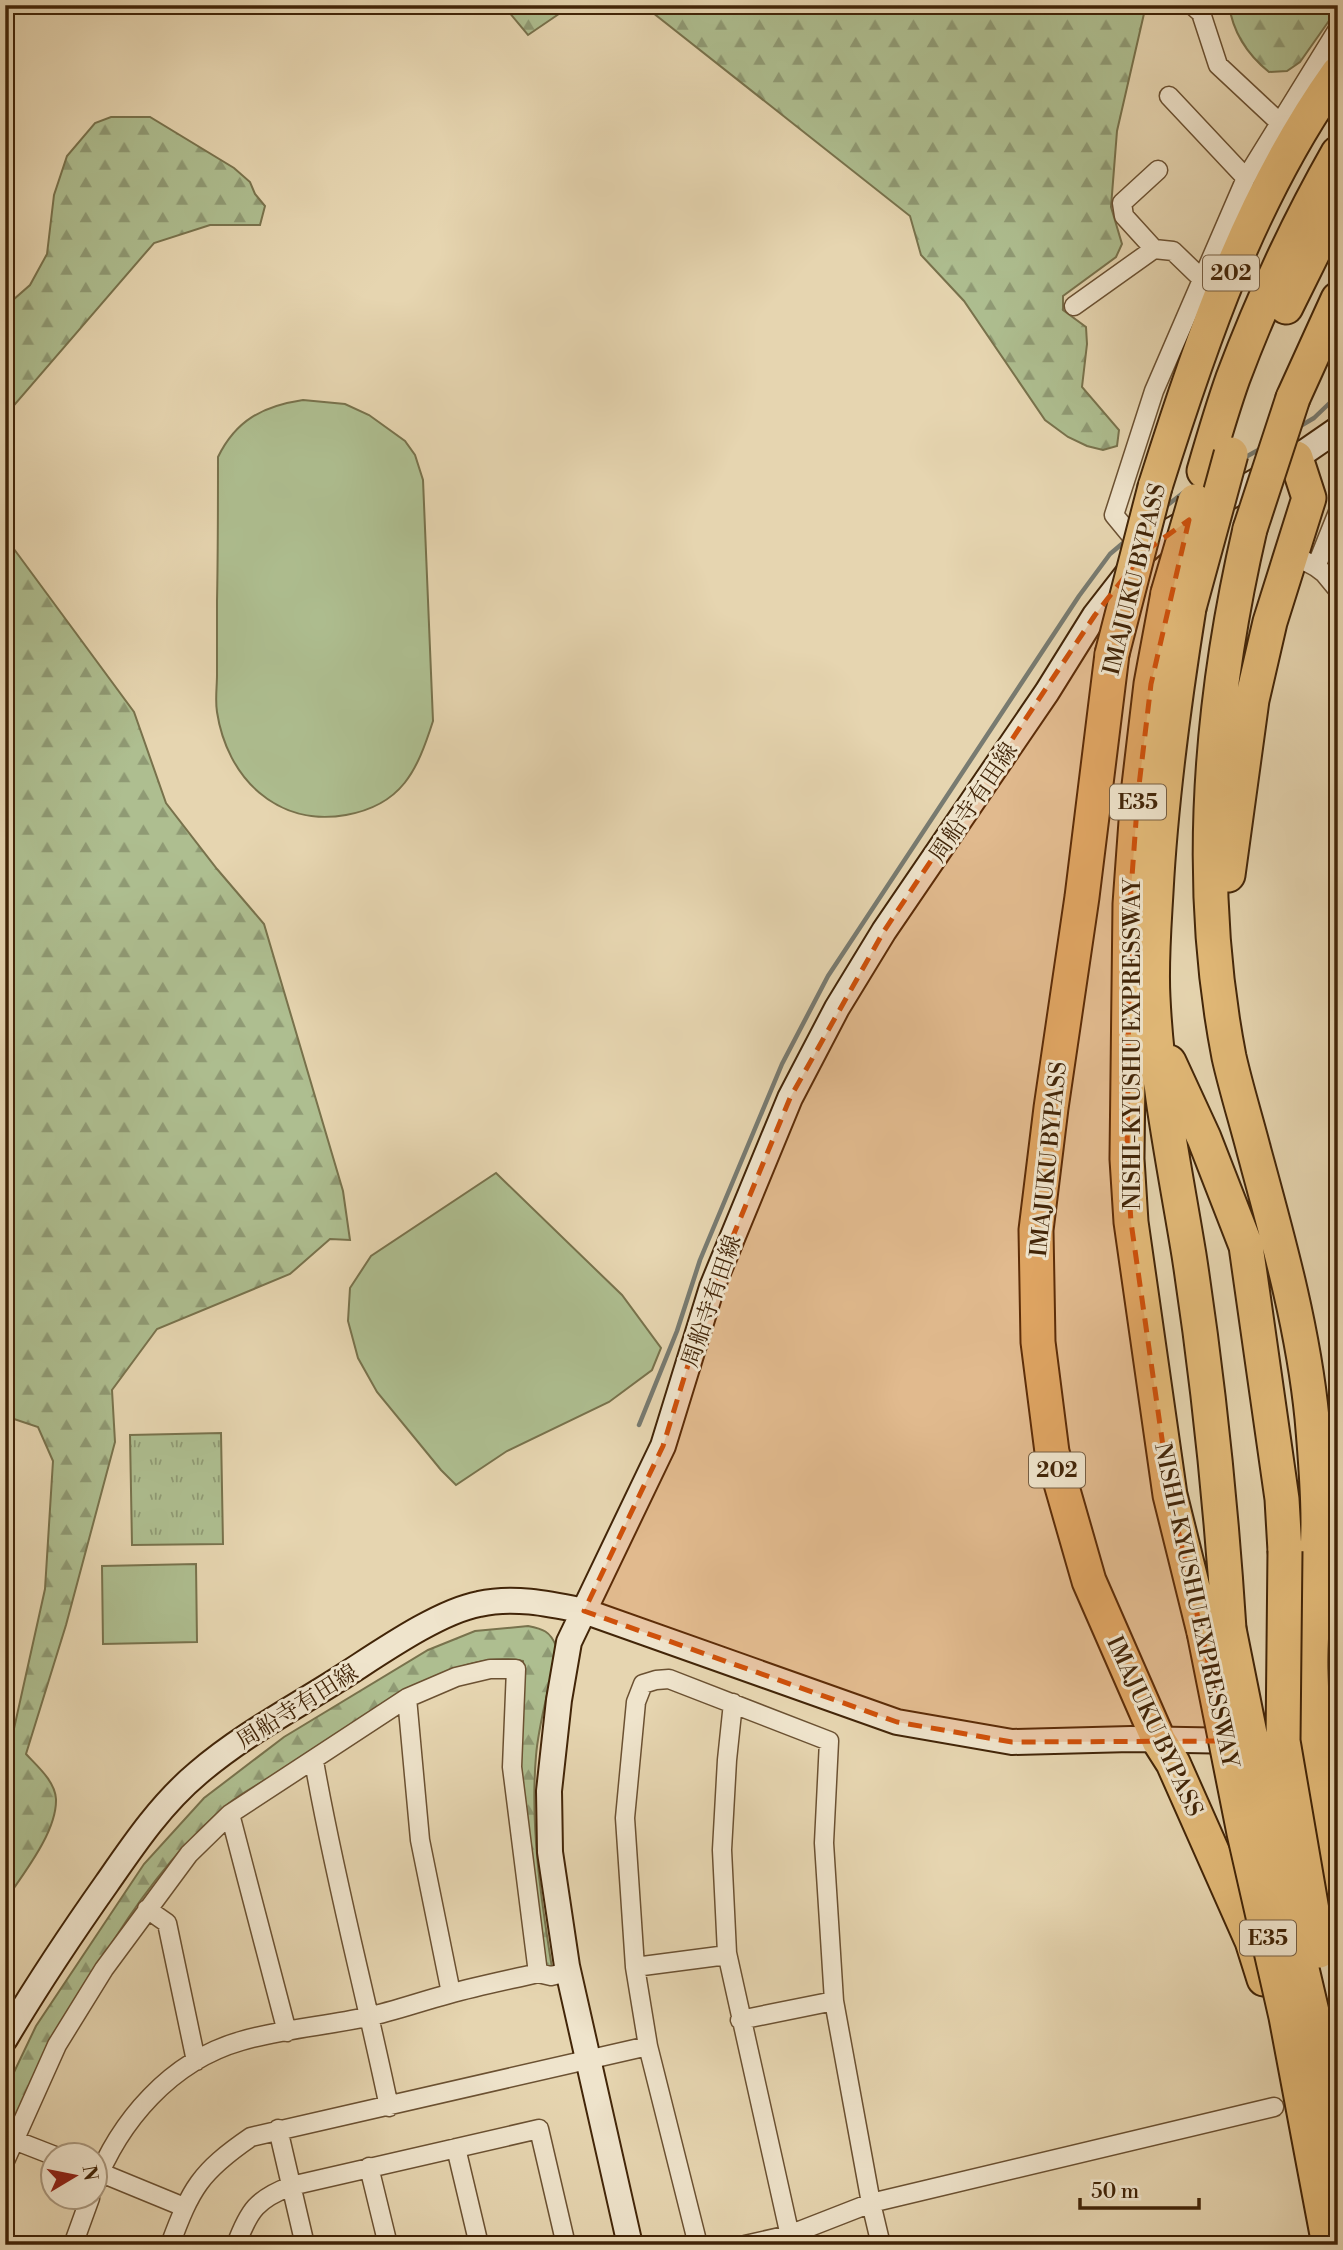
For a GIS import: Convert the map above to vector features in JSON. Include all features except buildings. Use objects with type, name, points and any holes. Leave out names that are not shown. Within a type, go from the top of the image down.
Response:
[{"type":"highway","name":"IMAJUKU BYPASS","points":[[1322,2245],[1313,2177],[1277,2023],[1252,1941],[1173,1763],[1159,1741],[1089,1581],[1052,1452],[1038,1342],[1036,1230],[1112,654],[1155,487],[1210,327],[1266,191],[1311,111],[1338,73]]},
{"type":"highway","name":"NISHI-KYUSHU EXPRESSWAY","points":[[1329,2245],[1286,2017],[1244,1833],[1217,1630],[1215,1455],[1189,1256],[1157,1056],[1141,1004],[1130,904],[1138,794],[1151,684],[1168,593],[1233,380],[1265,299],[1313,196],[1338,153]]},
{"type":"highway","name":"NISHI-KYUSHU EXPRESSWAY","points":[[1338,202],[1286,307],[1253,387],[1231,454],[1189,608],[1160,823],[1153,945],[1141,1004],[1128,1159],[1131,1222],[1170,1494],[1217,1630],[1263,1803],[1313,2016],[1338,2152]]},
{"type":"highway","points":[[1285,1266],[1230,1059],[1219,996],[1212,898],[1211,783],[1219,693],[1235,595],[1250,530],[1293,398],[1338,299]]},
{"type":"highway","points":[[1296,458],[1309,498],[1304,560],[1270,622],[1252,700],[1226,891],[1227,953],[1232,1008],[1303,1349],[1316,1471],[1318,1523],[1311,1665],[1331,1756],[1338,1905]]},
{"type":"highway","points":[[1176,689],[1177,841]]},
{"type":"highway","points":[[1141,1004],[1204,1138],[1246,1246],[1282,1499],[1285,1551],[1283,1741],[1338,2055]]},
{"type":"highway","points":[[1194,1090],[1204,1138]]},
{"type":"main road","name":"周船寺有田線","points":[[5,2039],[67,1940],[145,1829],[197,1774],[234,1745],[391,1646],[468,1607],[505,1601],[538,1602],[584,1611],[663,1446],[712,1287],[790,1098],[825,1031],[884,931],[1047,692],[1095,615],[1144,552],[1165,534],[1296,458],[1338,429]]},
{"type":"main road","points":[[630,2245],[568,1972],[550,1852],[549,1791],[559,1700],[569,1642],[584,1611],[897,1722],[1012,1742],[1131,1739],[1290,1741],[1331,1756]]},
{"type":"street","points":[[1192,5],[1201,13],[1218,65],[1279,122]]},
{"type":"street","points":[[1144,552],[1114,515],[1154,391],[1246,178],[1338,29]]},
{"type":"street","points":[[1169,96],[1246,178]]},
{"type":"street","points":[[1154,249],[1124,216],[1122,202],[1157,170]]},
{"type":"street","points":[[1074,306],[1154,249],[1173,251],[1203,281]]},
{"type":"street","points":[[1338,512],[1304,560],[1324,573],[1338,590]]},
{"type":"street","points":[[5,2161],[57,2045],[104,1969],[188,1854],[230,1814],[407,1698],[456,1677],[490,1669],[516,1669],[512,1767],[538,1973]]},
{"type":"street","points":[[698,2245],[648,2046],[635,1967],[625,1818],[636,1702],[643,1684],[656,1679],[669,1679],[829,1741],[824,1843],[834,2001],[881,2245]]},
{"type":"street","points":[[407,1698],[421,1840],[452,1993]]},
{"type":"street","points":[[733,1703],[722,1850],[727,1955],[791,2240]]},
{"type":"street","points":[[314,1761],[329,1850],[389,2107]]},
{"type":"street","points":[[230,1814],[287,2032]]},
{"type":"street","points":[[147,1909],[167,1923],[196,2061]]},
{"type":"street","points":[[635,1967],[727,1955]]},
{"type":"street","points":[[108,2156],[120,2135],[153,2093],[196,2061],[239,2041],[370,2017],[452,1993],[538,1973],[551,1976],[568,1972]]},
{"type":"street","points":[[740,2020],[834,2001]]},
{"type":"street","points":[[170,2245],[184,2207],[196,2185],[220,2157],[251,2137],[648,2046]]},
{"type":"street","points":[[745,2245],[791,2240],[871,2203],[1274,2107]]},
{"type":"street","points":[[278,2129],[305,2245]]},
{"type":"street","points":[[236,2245],[245,2219],[270,2194],[291,2186],[369,2167],[539,2129],[566,2245]]},
{"type":"street","points":[[14,2140],[38,2149]]},
{"type":"street","points":[[456,2148],[479,2245]]},
{"type":"street","points":[[369,2167],[388,2245]]},
{"type":"street","points":[[108,2181],[184,2207]]},
{"type":"street","points":[[73,2245],[85,2212]]},
{"type":"highlighted area","points":[[1189,520],[1151,684],[1138,794],[1130,904],[1127,1159],[1131,1222],[1170,1495],[1226,1741],[1012,1742],[897,1722],[584,1611],[663,1446],[712,1287],[790,1098],[884,931],[1095,615],[1144,552]]},
{"type":"green space","points":[[503,5],[572,5],[528,35]]},
{"type":"green space","points":[[643,5],[1146,5],[1117,131],[1111,207],[1122,244],[1116,257],[1063,296],[1063,310],[1086,327],[1087,344],[1082,387],[1119,430],[1117,446],[1103,450],[1087,446],[1068,437],[1045,420],[964,301],[921,255],[910,216]]},
{"type":"green space","points":[[1229,5],[1338,5],[1338,8],[1300,62],[1287,71],[1269,72],[1243,43],[1234,25]]},
{"type":"green space","points":[[111,117],[150,117],[234,168],[250,182],[255,194],[265,206],[260,225],[210,225],[154,243],[9,411],[11,545],[134,712],[166,803],[264,924],[343,1191],[350,1240],[330,1239],[290,1274],[157,1329],[112,1390],[115,1442],[66,1625],[26,1754],[45,1774],[55,1792],[55,1812],[38,1852],[5,1901],[5,1769],[45,1589],[53,1461],[38,1427],[5,1416],[5,307],[30,285],[47,254],[54,195],[67,156],[95,123]]},
{"type":"green space","points":[[303,400],[345,404],[369,415],[405,441],[415,455],[423,480],[433,721],[413,770],[394,794],[365,810],[321,817],[298,813],[277,805],[259,793],[244,777],[232,758],[216,707],[218,457],[233,433],[252,417],[275,406]]},
{"type":"green space","points":[[496,1173],[622,1295],[661,1348],[652,1370],[609,1402],[507,1451],[456,1485],[377,1392],[358,1358],[348,1321],[350,1288],[371,1256]]},
{"type":"green space","points":[[221,1433],[223,1544],[132,1545],[130,1435]]},
{"type":"green space","points":[[196,1564],[197,1642],[103,1644],[102,1566]]},
{"type":"green space","points":[[528,1626],[545,1632],[556,1646],[538,1742],[534,1809],[552,1968],[547,1969],[543,1963],[524,1814],[521,1751],[523,1661],[482,1661],[441,1674],[402,1695],[228,1804],[192,1838],[159,1876],[101,1961],[5,2142],[5,2091],[36,2026],[144,1864],[204,1798],[284,1737],[428,1650],[475,1631]]},
{"type":"waterway","points":[[1297,428],[1314,418],[1338,395]]},
{"type":"waterway","points":[[1242,459],[1262,448]]},
{"type":"waterway","points":[[1165,507],[1183,493]]},
{"type":"waterway","points":[[639,1425],[677,1331],[700,1260],[782,1064],[828,976],[1079,596],[1110,554],[1123,543]]}]
